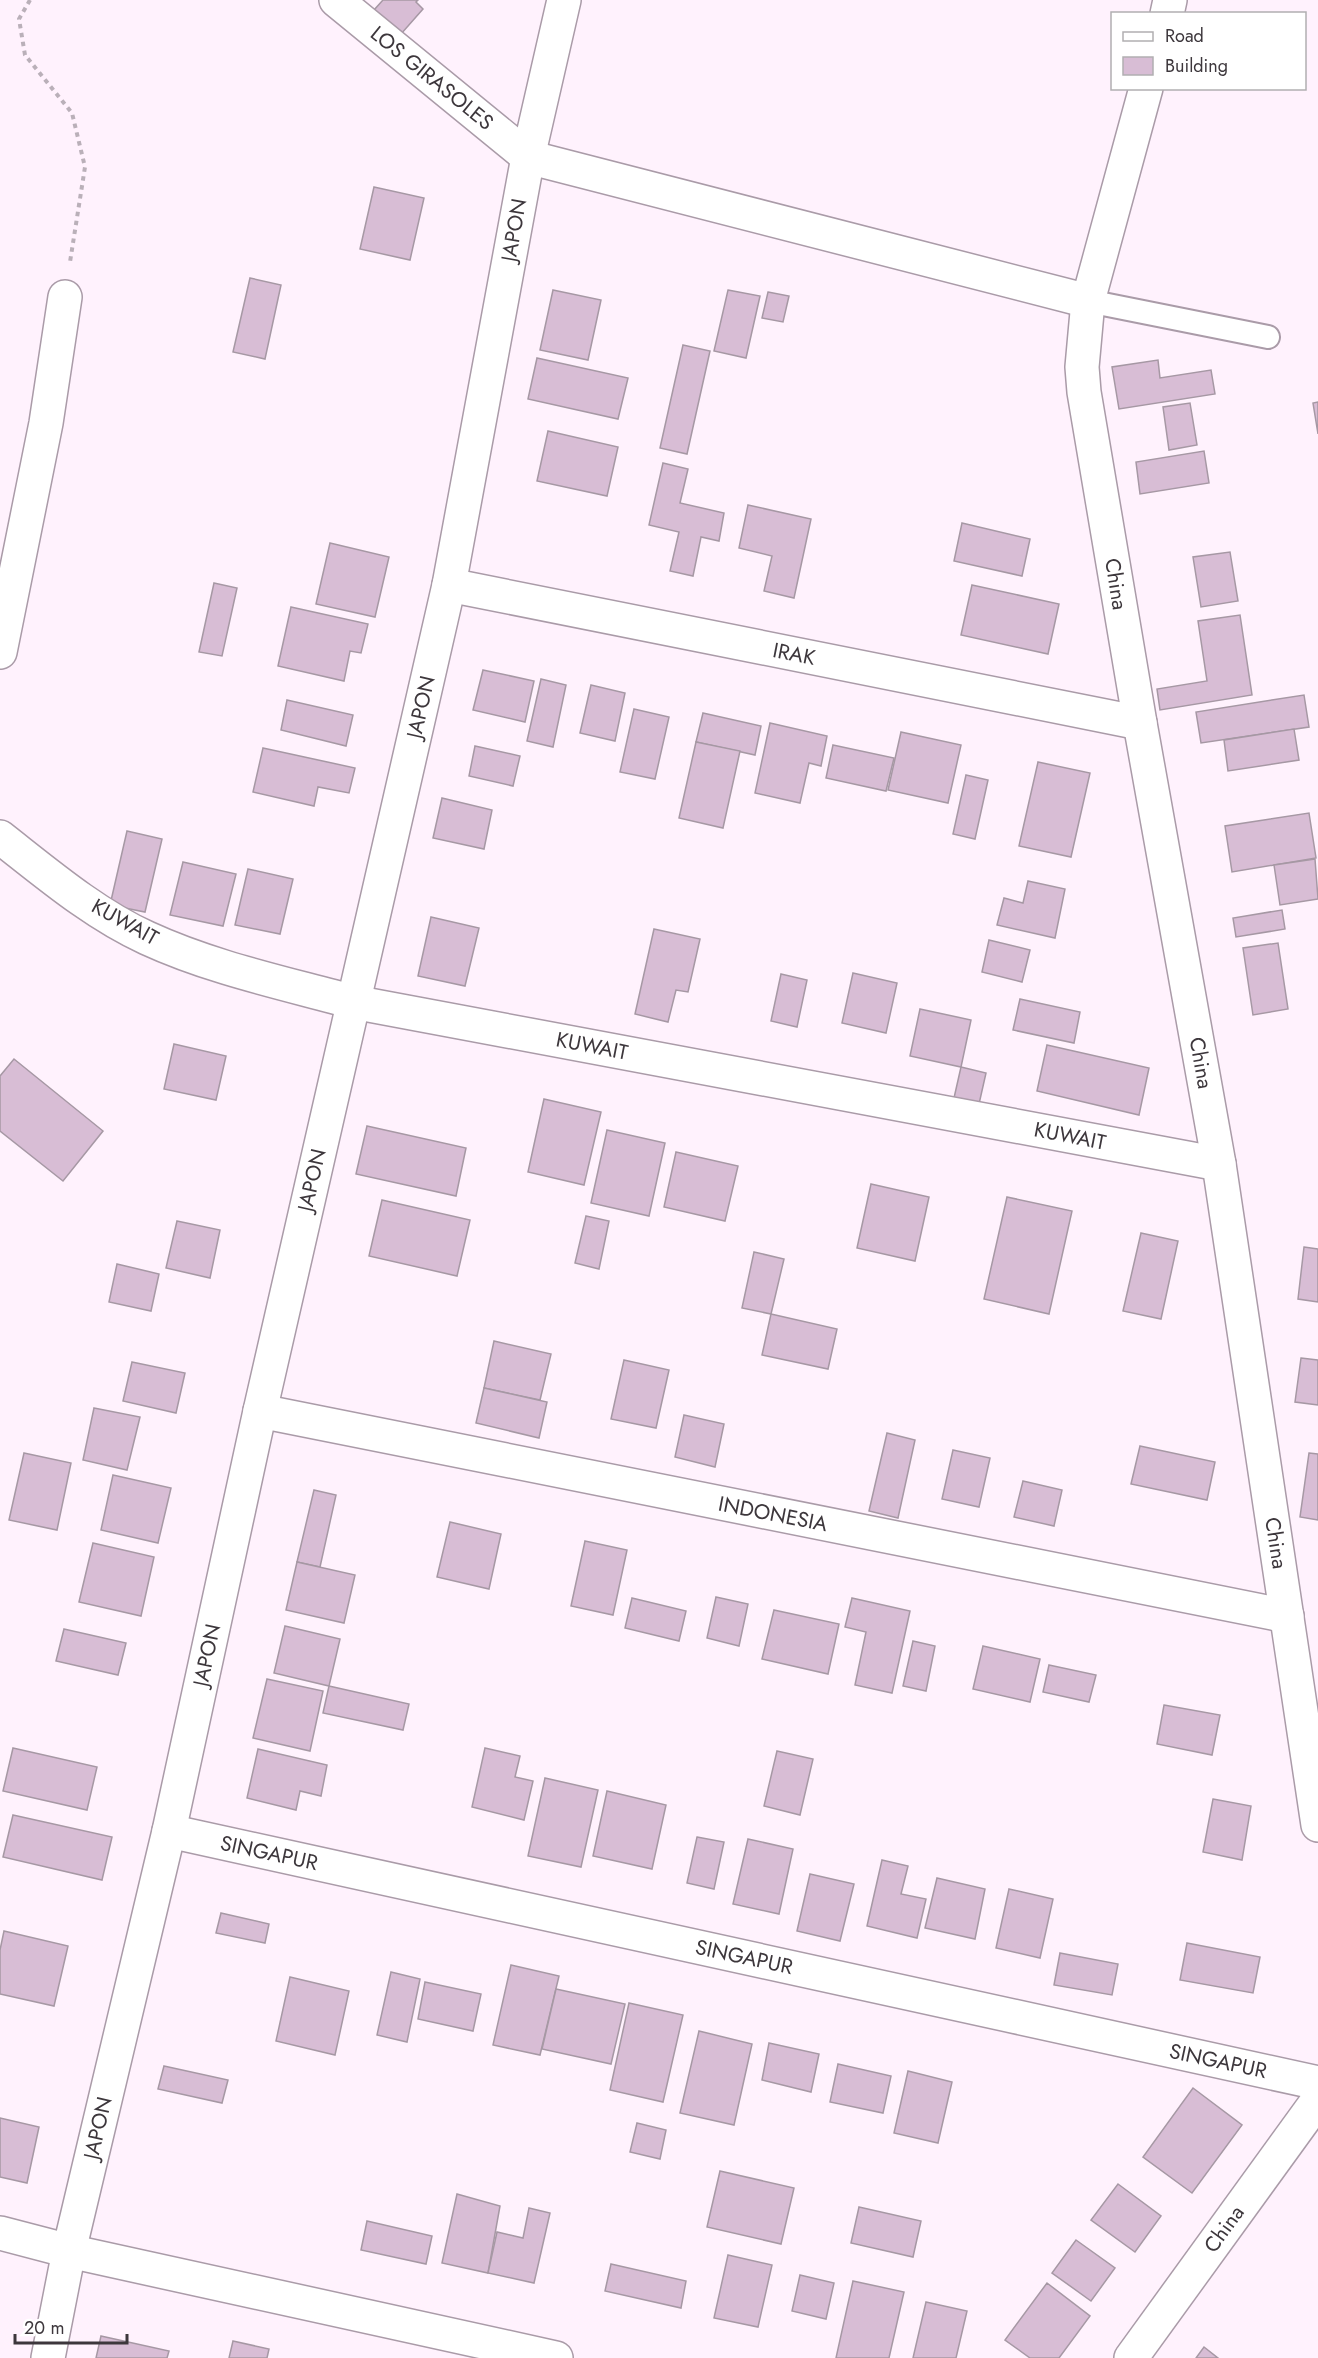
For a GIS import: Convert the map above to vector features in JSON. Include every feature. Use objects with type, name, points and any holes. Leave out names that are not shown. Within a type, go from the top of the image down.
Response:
[{"type":"street","name":"LOS GIRASOLES","points":[[336,0],[528,157]]},
{"type":"street","name":"JAPON","points":[[48,2358],[69,2251],[169,1831],[260,1411],[449,585],[528,157],[564,0]]},
{"type":"street","name":"China","points":[[1145,90],[1089,301],[1082,367],[1084,392],[1140,723],[1219,1164],[1318,1825]]},
{"type":"street","points":[[528,157],[1089,301]]},
{"type":"street","points":[[0,652],[46,423],[65,297]]},
{"type":"street","name":"IRAK","points":[[449,585],[1140,723]]},
{"type":"street","name":"KUWAIT","points":[[0,837],[51,877],[147,938],[244,973],[352,1002],[1219,1164]]},
{"type":"street","name":"INDONESIA","points":[[260,1411],[1287,1616]]},
{"type":"street","name":"SINGAPUR","points":[[169,1831],[1318,2083]]},
{"type":"street","name":"China","points":[[1131,2358],[1318,2100]]},
{"type":"street","points":[[0,2233],[69,2251],[555,2358]]},
{"type":"lane","points":[[1089,301],[1268,338]]},
{"type":"path","points":[[30,0],[19,19],[25,55],[72,113],[85,167],[65,297]]},
{"type":"building","points":[[383,0],[418,0],[416,2],[423,9],[401,34],[374,10]]},
{"type":"building","points":[[374,187],[424,198],[410,260],[360,249]]},
{"type":"building","points":[[250,278],[281,285],[265,359],[233,352]]},
{"type":"building","points":[[553,290],[601,300],[588,360],[540,350]]},
{"type":"building","points":[[728,290],[760,296],[746,358],[714,351]]},
{"type":"building","points":[[768,292],[789,296],[783,322],[762,318]]},
{"type":"building","points":[[683,345],[710,351],[687,454],[660,448]]},
{"type":"building","points":[[537,358],[628,378],[618,419],[528,399]]},
{"type":"building","points":[[1158,360],[1160,378],[1211,370],[1215,394],[1119,409],[1112,367]]},
{"type":"building","points":[[1318,402],[1318,434],[1313,403]]},
{"type":"building","points":[[1190,403],[1197,445],[1169,450],[1163,407]]},
{"type":"building","points":[[548,431],[618,447],[607,496],[537,481]]},
{"type":"building","points":[[1204,451],[1209,483],[1140,494],[1136,462]]},
{"type":"building","points":[[663,463],[688,469],[680,503],[724,513],[719,541],[701,537],[693,576],[670,571],[679,532],[649,525]]},
{"type":"building","points":[[748,505],[811,519],[794,598],[764,591],[772,556],[739,548]]},
{"type":"building","points":[[962,523],[1030,539],[1022,576],[954,561]]},
{"type":"building","points":[[330,543],[389,557],[375,617],[316,604]]},
{"type":"building","points":[[1230,552],[1238,601],[1201,607],[1193,557]]},
{"type":"building","points":[[214,583],[237,588],[222,656],[199,652]]},
{"type":"building","points":[[972,585],[1059,604],[1048,654],[961,635]]},
{"type":"building","points":[[291,607],[368,624],[361,653],[350,651],[344,681],[278,666]]},
{"type":"building","points":[[1240,615],[1252,695],[1160,710],[1157,689],[1207,681],[1198,621]]},
{"type":"building","points":[[483,670],[534,681],[525,722],[473,710]]},
{"type":"building","points":[[541,679],[566,685],[553,747],[527,741]]},
{"type":"building","points":[[591,685],[625,693],[615,741],[580,733]]},
{"type":"building","points":[[1304,695],[1309,727],[1201,743],[1196,712]]},
{"type":"building","points":[[287,700],[353,715],[346,746],[281,730]]},
{"type":"building","points":[[634,709],[669,717],[655,779],[620,772]]},
{"type":"building","points":[[703,713],[761,726],[755,755],[696,742]]},
{"type":"building","points":[[770,723],[827,736],[821,766],[809,763],[800,803],[755,793]]},
{"type":"building","points":[[1294,729],[1299,760],[1228,771],[1224,740]]},
{"type":"building","points":[[901,732],[961,745],[948,803],[888,790]]},
{"type":"building","points":[[696,742],[740,751],[723,828],[679,818]]},
{"type":"building","points":[[833,745],[894,758],[886,791],[826,778]]},
{"type":"building","points":[[475,746],[520,756],[513,786],[469,776]]},
{"type":"building","points":[[263,748],[355,768],[349,793],[318,787],[314,806],[253,792]]},
{"type":"building","points":[[1038,762],[1090,773],[1071,857],[1019,846]]},
{"type":"building","points":[[966,775],[988,780],[975,839],[953,834]]},
{"type":"building","points":[[442,798],[492,810],[484,849],[433,838]]},
{"type":"building","points":[[1309,813],[1316,858],[1232,872],[1225,826]]},
{"type":"building","points":[[127,831],[162,839],[145,912],[110,905]]},
{"type":"building","points":[[1315,859],[1318,899],[1280,905],[1274,865]]},
{"type":"building","points":[[183,862],[236,874],[223,926],[170,915]]},
{"type":"building","points":[[248,869],[293,879],[280,934],[235,925]]},
{"type":"building","points":[[1028,881],[1065,889],[1055,938],[997,925],[1004,898],[1023,903]]},
{"type":"building","points":[[1282,910],[1285,929],[1236,937],[1233,918]]},
{"type":"building","points":[[431,917],[479,928],[465,986],[418,976]]},
{"type":"building","points":[[654,929],[700,939],[688,992],[676,990],[668,1022],[635,1014]]},
{"type":"building","points":[[989,940],[1030,950],[1022,982],[982,972]]},
{"type":"building","points":[[1278,943],[1288,1009],[1253,1015],[1243,948]]},
{"type":"building","points":[[853,973],[897,983],[886,1033],[842,1023]]},
{"type":"building","points":[[781,974],[807,980],[797,1027],[771,1021]]},
{"type":"building","points":[[1020,999],[1080,1012],[1074,1043],[1013,1030]]},
{"type":"building","points":[[920,1009],[971,1020],[961,1067],[910,1056]]},
{"type":"building","points":[[174,1044],[226,1056],[216,1100],[164,1089]]},
{"type":"building","points":[[1047,1045],[1149,1068],[1139,1115],[1037,1091]]},
{"type":"building","points":[[14,1059],[103,1131],[63,1181],[0,1131],[0,1076]]},
{"type":"building","points":[[961,1067],[986,1073],[979,1104],[954,1098]]},
{"type":"building","points":[[544,1099],[601,1112],[584,1185],[528,1172]]},
{"type":"building","points":[[367,1126],[466,1148],[456,1196],[356,1174]]},
{"type":"building","points":[[607,1130],[665,1143],[649,1216],[591,1203]]},
{"type":"building","points":[[676,1152],[738,1166],[725,1221],[664,1207]]},
{"type":"building","points":[[871,1184],[929,1197],[915,1261],[857,1248]]},
{"type":"building","points":[[1007,1197],[1072,1211],[1049,1314],[984,1299]]},
{"type":"building","points":[[382,1200],[470,1220],[457,1276],[369,1256]]},
{"type":"building","points":[[586,1216],[609,1221],[599,1269],[575,1263]]},
{"type":"building","points":[[177,1221],[220,1230],[210,1278],[166,1268]]},
{"type":"building","points":[[1141,1233],[1178,1241],[1161,1319],[1123,1311]]},
{"type":"building","points":[[1304,1247],[1318,1249],[1318,1302],[1298,1299]]},
{"type":"building","points":[[754,1252],[784,1259],[771,1314],[742,1308]]},
{"type":"building","points":[[117,1264],[159,1274],[151,1311],[109,1302]]},
{"type":"building","points":[[771,1314],[837,1329],[828,1369],[762,1355]]},
{"type":"building","points":[[494,1341],[551,1354],[540,1400],[484,1388]]},
{"type":"building","points":[[1301,1358],[1318,1360],[1318,1405],[1295,1402]]},
{"type":"building","points":[[624,1360],[669,1370],[656,1428],[611,1419]]},
{"type":"building","points":[[132,1362],[185,1373],[176,1413],[123,1401]]},
{"type":"building","points":[[484,1388],[547,1402],[539,1438],[476,1423]]},
{"type":"building","points":[[94,1408],[140,1417],[127,1470],[83,1460]]},
{"type":"building","points":[[684,1415],[724,1424],[715,1467],[675,1457]]},
{"type":"building","points":[[887,1433],[915,1440],[898,1518],[869,1511]]},
{"type":"building","points":[[1140,1446],[1215,1462],[1207,1500],[1131,1484]]},
{"type":"building","points":[[953,1450],[990,1458],[979,1507],[942,1499]]},
{"type":"building","points":[[24,1453],[71,1463],[57,1530],[9,1520]]},
{"type":"building","points":[[1309,1453],[1318,1454],[1318,1520],[1300,1517]]},
{"type":"building","points":[[113,1475],[171,1488],[158,1543],[101,1530]]},
{"type":"building","points":[[1023,1481],[1062,1490],[1054,1526],[1014,1517]]},
{"type":"building","points":[[314,1490],[336,1495],[320,1567],[297,1562]]},
{"type":"building","points":[[450,1522],[501,1534],[489,1589],[437,1577]]},
{"type":"building","points":[[585,1541],[627,1550],[613,1615],[571,1606]]},
{"type":"building","points":[[93,1543],[154,1557],[141,1616],[79,1602]]},
{"type":"building","points":[[297,1562],[355,1575],[344,1623],[286,1610]]},
{"type":"building","points":[[716,1597],[748,1604],[739,1646],[707,1638]]},
{"type":"building","points":[[632,1598],[686,1611],[679,1641],[625,1628]]},
{"type":"building","points":[[852,1598],[910,1611],[892,1693],[855,1685],[866,1632],[845,1627]]},
{"type":"building","points":[[774,1610],[839,1624],[828,1674],[762,1659]]},
{"type":"building","points":[[285,1626],[340,1639],[329,1686],[274,1673]]},
{"type":"building","points":[[64,1629],[126,1643],[118,1675],[56,1661]]},
{"type":"building","points":[[913,1641],[935,1646],[926,1691],[903,1686]]},
{"type":"building","points":[[983,1646],[1040,1659],[1030,1702],[973,1689]]},
{"type":"building","points":[[1049,1665],[1096,1675],[1089,1702],[1043,1692]]},
{"type":"building","points":[[267,1679],[323,1691],[310,1751],[253,1738]]},
{"type":"building","points":[[329,1686],[409,1704],[403,1730],[323,1713]]},
{"type":"building","points":[[1164,1705],[1220,1715],[1212,1755],[1157,1744]]},
{"type":"building","points":[[13,1748],[97,1767],[87,1810],[3,1791]]},
{"type":"building","points":[[485,1748],[520,1756],[515,1777],[533,1781],[524,1820],[472,1807]]},
{"type":"building","points":[[258,1749],[327,1765],[321,1796],[300,1791],[296,1810],[247,1798]]},
{"type":"building","points":[[777,1751],[813,1759],[800,1815],[764,1806]]},
{"type":"building","points":[[545,1778],[598,1790],[581,1867],[528,1856]]},
{"type":"building","points":[[607,1791],[666,1805],[652,1869],[593,1856]]},
{"type":"building","points":[[1213,1799],[1251,1806],[1242,1860],[1203,1852]]},
{"type":"building","points":[[13,1815],[112,1837],[102,1880],[3,1857]]},
{"type":"building","points":[[697,1837],[724,1842],[714,1889],[687,1883]]},
{"type":"building","points":[[748,1839],[793,1849],[779,1914],[733,1904]]},
{"type":"building","points":[[882,1860],[908,1866],[901,1894],[926,1899],[917,1938],[867,1926]]},
{"type":"building","points":[[810,1874],[854,1884],[840,1941],[797,1931]]},
{"type":"building","points":[[937,1878],[985,1889],[975,1939],[925,1928]]},
{"type":"building","points":[[1009,1889],[1053,1899],[1040,1958],[996,1948]]},
{"type":"building","points":[[221,1913],[269,1924],[265,1943],[216,1933]]},
{"type":"building","points":[[4,1931],[68,1946],[54,2006],[0,1994],[0,1950]]},
{"type":"building","points":[[1187,1943],[1260,1957],[1253,1993],[1180,1980]]},
{"type":"building","points":[[1060,1953],[1118,1964],[1112,1995],[1054,1985]]},
{"type":"building","points":[[511,1965],[559,1976],[540,2055],[493,2045]]},
{"type":"building","points":[[391,1972],[420,1979],[407,2042],[377,2035]]},
{"type":"building","points":[[290,1977],[349,1991],[335,2055],[276,2041]]},
{"type":"building","points":[[425,1982],[481,1994],[473,2031],[418,2019]]},
{"type":"building","points":[[556,1989],[625,2004],[611,2064],[542,2049]]},
{"type":"building","points":[[629,2003],[683,2015],[663,2102],[610,2090]]},
{"type":"building","points":[[699,2031],[752,2044],[734,2125],[680,2113]]},
{"type":"building","points":[[769,2043],[819,2054],[811,2092],[762,2080]]},
{"type":"building","points":[[838,2064],[891,2076],[883,2113],[830,2102]]},
{"type":"building","points":[[164,2066],[228,2080],[222,2103],[158,2089]]},
{"type":"building","points":[[908,2071],[952,2082],[938,2143],[894,2133]]},
{"type":"building","points":[[1193,2088],[1242,2125],[1192,2193],[1143,2157]]},
{"type":"building","points":[[0,2118],[39,2127],[27,2183],[0,2177]]},
{"type":"building","points":[[637,2123],[666,2130],[660,2159],[630,2152]]},
{"type":"building","points":[[720,2171],[794,2188],[781,2244],[707,2227]]},
{"type":"building","points":[[1118,2184],[1161,2216],[1135,2252],[1091,2220]]},
{"type":"building","points":[[457,2194],[500,2206],[488,2273],[442,2263]]},
{"type":"building","points":[[859,2207],[921,2221],[913,2257],[851,2243]]},
{"type":"building","points":[[529,2208],[550,2213],[534,2283],[488,2273],[497,2232],[523,2238]]},
{"type":"building","points":[[367,2221],[432,2236],[426,2264],[361,2250]]},
{"type":"building","points":[[1076,2240],[1115,2268],[1091,2301],[1052,2273]]},
{"type":"building","points":[[728,2255],[772,2265],[758,2327],[714,2318]]},
{"type":"building","points":[[611,2264],[686,2281],[681,2308],[605,2291]]},
{"type":"building","points":[[800,2275],[834,2283],[826,2319],[792,2311]]},
{"type":"building","points":[[853,2281],[904,2292],[889,2358],[836,2358]]},
{"type":"building","points":[[1047,2283],[1090,2316],[1059,2358],[1030,2358],[1005,2340]]},
{"type":"building","points":[[926,2302],[967,2311],[956,2358],[913,2358]]},
{"type":"building","points":[[101,2336],[169,2351],[167,2358],[96,2358]]},
{"type":"building","points":[[233,2341],[269,2349],[267,2358],[229,2358]]},
{"type":"building","points":[[1204,2347],[1218,2358],[1196,2358]]}]
